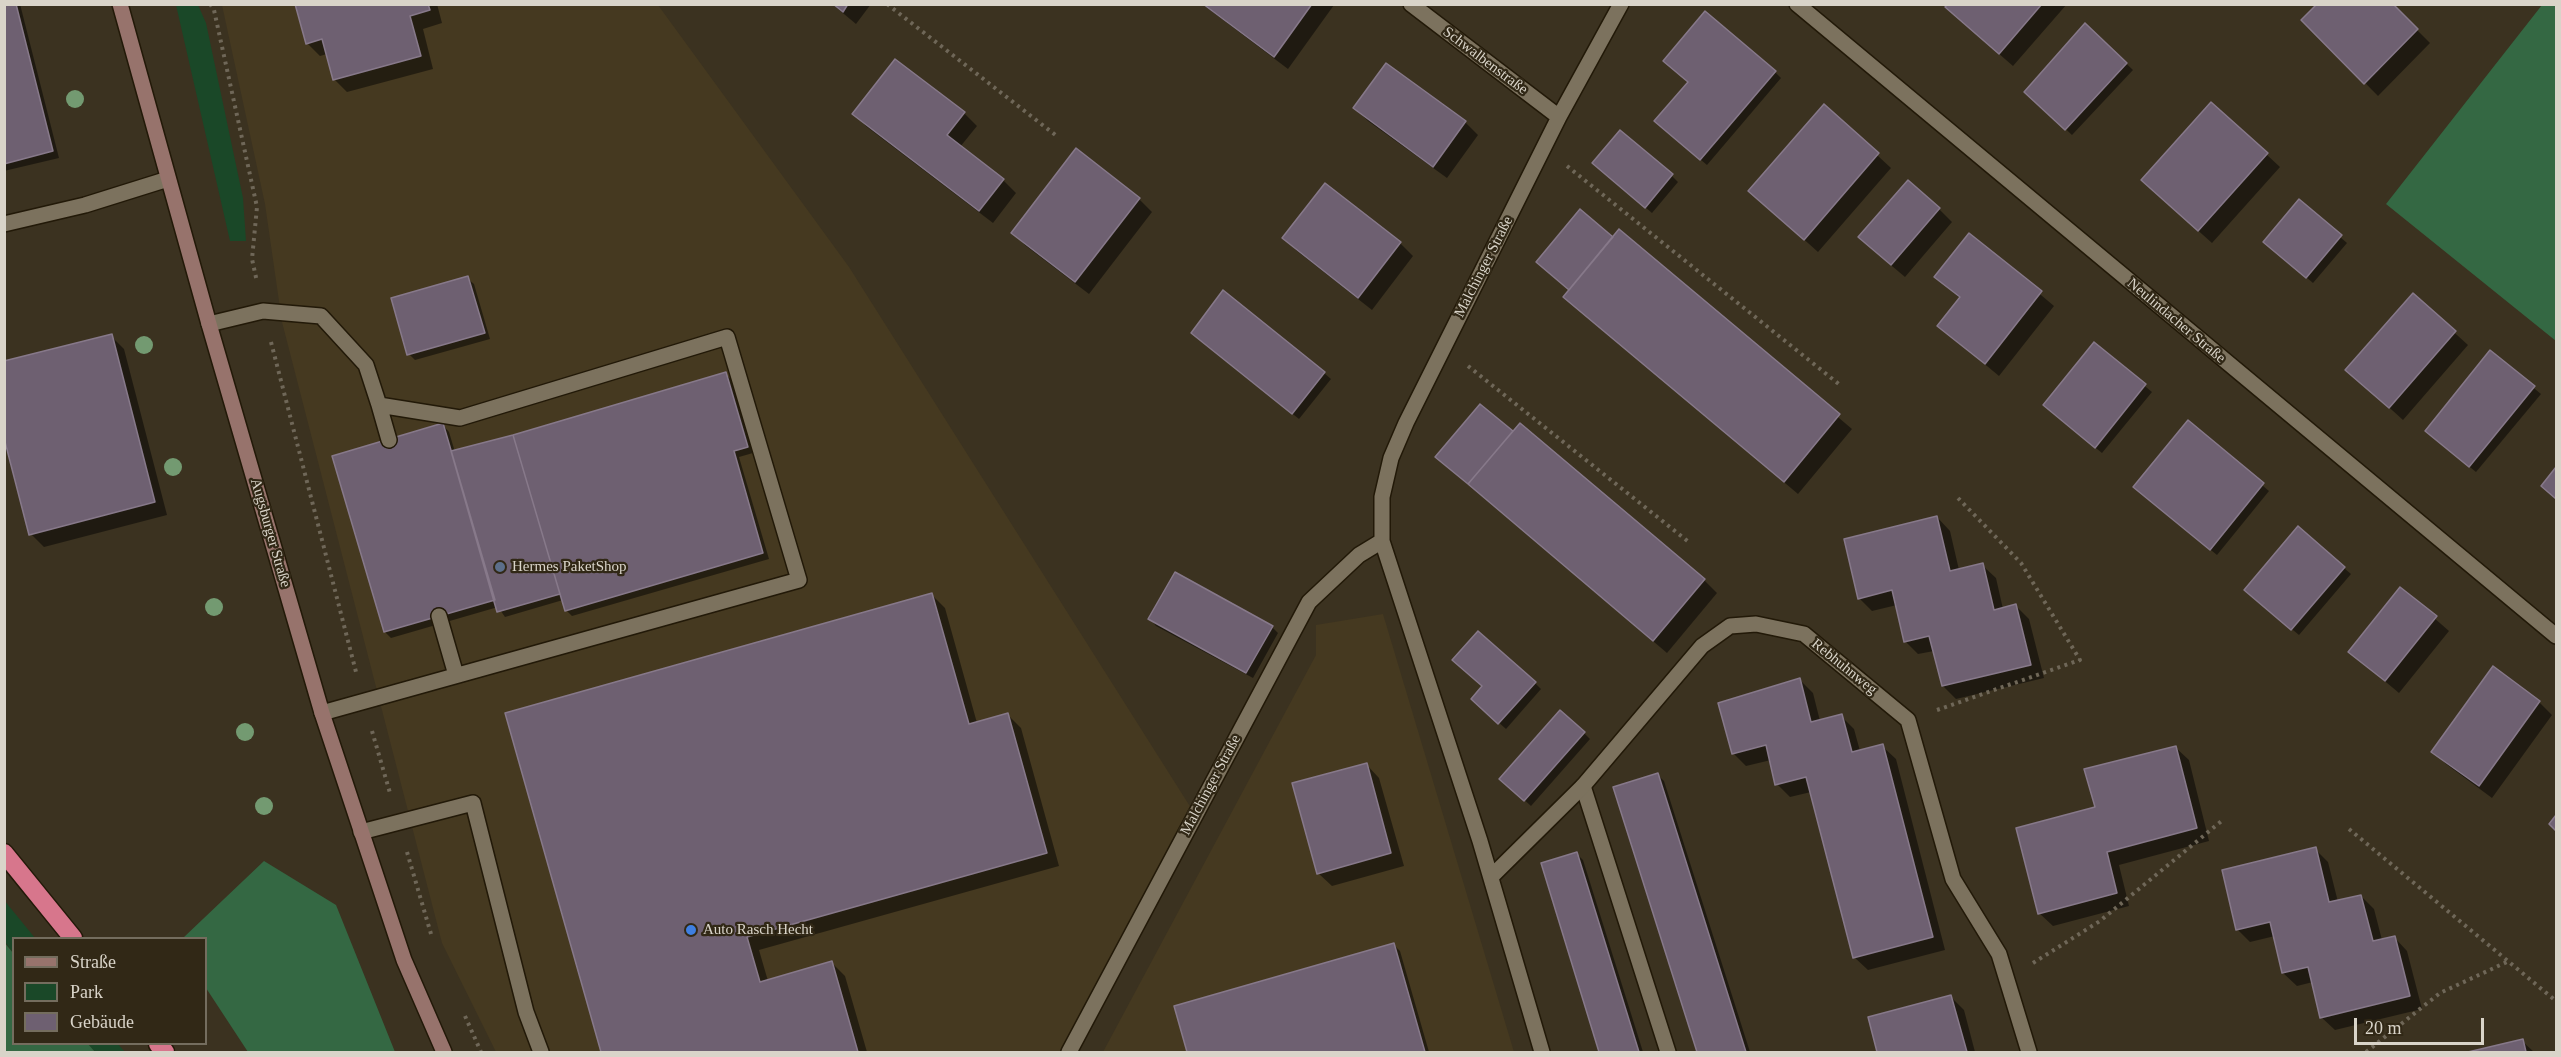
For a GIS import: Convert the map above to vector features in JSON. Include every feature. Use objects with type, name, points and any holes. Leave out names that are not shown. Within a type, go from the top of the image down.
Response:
[{"type":"highway","points":[[4,853],[71,937]]},
{"type":"street","name":"Augsburger Straße","points":[[120,4],[209,324],[322,713],[404,960],[444,1053]]},
{"type":"street","name":"Schwalbenstraße","points":[[1411,4],[1559,117]]},
{"type":"street","name":"Malchinger Straße","points":[[1542,1053],[1491,877],[1382,541],[1382,497],[1391,458],[1443,348],[1559,117],[1621,4]]},
{"type":"street","name":"Neulindacher Straße","points":[[1797,4],[2556,636]]},
{"type":"street","points":[[4,224],[85,205],[168,179]]},
{"type":"street","points":[[209,324],[263,311],[321,316],[366,365],[389,440]]},
{"type":"street","points":[[322,713],[800,580],[727,337],[460,418],[379,405]]},
{"type":"street","name":"Malchinger Straße","points":[[1069,1053],[1309,602],[1359,555],[1382,541]]},
{"type":"street","points":[[440,616],[456,675]]},
{"type":"street","name":"Rebhuhnweg","points":[[1491,877],[1583,786],[1702,646],[1730,626],[1756,624],[1804,634],[1908,720]]},
{"type":"street","points":[[1908,720],[1953,879],[2000,954],[2029,1053]]},
{"type":"street","points":[[1583,786],[1668,1053]]},
{"type":"street","points":[[362,832],[473,803],[526,1012],[541,1053]]},
{"type":"path","points":[[210,4],[214,10],[257,207],[252,259],[263,311],[363,701],[431,936]]},
{"type":"path","points":[[887,4],[1058,137]]},
{"type":"path","points":[[1544,147],[1840,385]]},
{"type":"path","points":[[1443,348],[1690,543]]},
{"type":"path","points":[[1908,720],[2079,660],[2021,562],[1956,496]]},
{"type":"path","points":[[2007,979],[2100,921],[2224,819]]},
{"type":"path","points":[[2349,830],[2556,1001]]},
{"type":"path","points":[[2366,1053],[2440,993],[2509,961]]},
{"type":"path","points":[[462,1010],[481,1053]]},
{"type":"shaded area","points":[[222,5],[658,5],[849,267],[1191,808],[1068,1052],[496,1052],[442,943],[282,322],[265,204]]},
{"type":"shaded area","points":[[1383,614],[1514,1052],[1103,1052],[1316,655],[1316,625]]},
{"type":"green space","points":[[176,5],[198,5],[206,23],[243,198],[246,241],[230,241]]},
{"type":"green space","points":[[2542,5],[2556,5],[2556,341],[2386,204]]},
{"type":"green space","points":[[264,861],[336,905],[395,1052],[248,1052],[207,990],[207,937],[184,937]]},
{"type":"green space","points":[[4,900],[34,937],[12,937],[12,952],[5,942]]},
{"type":"green space","points":[[4,942],[12,952],[12,1045],[89,1045],[95,1052],[5,1052]]},
{"type":"green space","points":[[89,1045],[119,1045],[125,1052],[95,1052]]},
{"type":"building","points":[[4,4],[16,4],[53,151],[4,164]]},
{"type":"building","points":[[295,4],[428,4],[430,10],[410,16],[421,56],[333,80],[322,39],[306,44]]},
{"type":"building","points":[[833,4],[848,4],[843,12]]},
{"type":"building","points":[[1203,4],[1312,4],[1274,57]]},
{"type":"building","points":[[1948,4],[2042,4],[1999,54],[1945,7]]},
{"type":"building","points":[[2317,4],[2393,4],[2418,29],[2364,84],[2301,20]]},
{"type":"building","points":[[1705,11],[1776,71],[1700,160],[1654,121],[1688,82],[1663,61]]},
{"type":"building","points":[[2085,23],[2127,63],[2065,130],[2024,92]]},
{"type":"building","points":[[895,59],[965,112],[947,135],[1004,179],[979,211],[852,114]]},
{"type":"building","points":[[1386,63],[1466,121],[1433,167],[1353,108]]},
{"type":"building","points":[[2211,102],[2268,153],[2198,231],[2141,180]]},
{"type":"building","points":[[1824,104],[1879,153],[1804,240],[1748,191]]},
{"type":"building","points":[[1620,130],[1673,174],[1645,208],[1592,163]]},
{"type":"building","points":[[1076,148],[1140,198],[1075,282],[1011,233]]},
{"type":"building","points":[[1908,180],[1940,208],[1891,265],[1858,237]]},
{"type":"building","points":[[1325,183],[1401,242],[1358,298],[1282,238]]},
{"type":"building","points":[[2299,199],[2342,235],[2306,278],[2263,242]]},
{"type":"building","points":[[1580,209],[1613,237],[1569,290],[1536,262]]},
{"type":"building","points":[[1619,229],[1840,414],[1784,482],[1563,297]]},
{"type":"building","points":[[1969,233],[2042,291],[1985,364],[1937,326],[1960,297],[1934,277]]},
{"type":"building","points":[[468,276],[485,333],[407,355],[391,298]]},
{"type":"building","points":[[1223,290],[1325,372],[1292,414],[1191,333]]},
{"type":"building","points":[[2413,293],[2456,331],[2389,408],[2345,370]]},
{"type":"building","points":[[112,334],[155,502],[29,535],[4,438],[4,361]]},
{"type":"building","points":[[2094,342],[2146,384],[2095,448],[2043,405]]},
{"type":"building","points":[[2490,350],[2535,386],[2469,467],[2425,431]]},
{"type":"building","points":[[726,372],[748,447],[734,451],[763,553],[565,611],[513,435]]},
{"type":"building","points":[[1480,404],[1513,431],[1468,484],[1435,457]]},
{"type":"building","points":[[2188,420],[2264,483],[2210,550],[2133,487]]},
{"type":"building","points":[[443,423],[495,600],[384,632],[332,456]]},
{"type":"building","points":[[1520,423],[1705,579],[1653,641],[1468,484]]},
{"type":"building","points":[[513,435],[560,594],[497,612],[451,451]]},
{"type":"building","points":[[2556,467],[2556,499],[2541,486]]},
{"type":"building","points":[[1937,516],[1950,571],[1983,563],[1994,610],[2016,604],[2031,665],[1942,686],[1929,636],[1904,642],[1892,590],[1858,599],[1844,539]]},
{"type":"building","points":[[2298,526],[2345,567],[2291,630],[2244,590]]},
{"type":"building","points":[[1175,572],[1273,626],[1246,673],[1148,619]]},
{"type":"building","points":[[2400,587],[2437,616],[2385,681],[2348,652]]},
{"type":"building","points":[[932,593],[969,724],[1008,713],[1047,853],[747,937],[760,982],[832,961],[858,1052],[601,1052],[505,713]]},
{"type":"building","points":[[1478,631],[1536,682],[1498,724],[1471,699],[1482,686],[1452,660]]},
{"type":"building","points":[[2493,666],[2540,701],[2479,786],[2431,752]]},
{"type":"building","points":[[1800,678],[1811,722],[1842,714],[1852,752],[1883,744],[1933,937],[1853,958],[1806,777],[1775,785],[1766,745],[1732,754],[1718,703]]},
{"type":"building","points":[[1560,710],[1585,732],[1524,801],[1499,779]]},
{"type":"building","points":[[2176,746],[2197,828],[2107,852],[2117,893],[2038,914],[2016,828],[2095,807],[2084,769]]},
{"type":"building","points":[[1367,763],[1391,853],[1317,874],[1292,783]]},
{"type":"building","points":[[1658,773],[1746,1052],[1697,1052],[1613,787]]},
{"type":"building","points":[[2556,815],[2556,831],[2549,824]]},
{"type":"building","points":[[2316,847],[2329,902],[2361,895],[2373,941],[2395,936],[2410,996],[2320,1018],[2308,967],[2282,973],[2270,922],[2236,930],[2222,870]]},
{"type":"building","points":[[1577,852],[1639,1052],[1599,1052],[1541,863]]},
{"type":"building","points":[[1394,943],[1425,1052],[1187,1052],[1174,1006]]},
{"type":"building","points":[[1951,995],[1967,1052],[1877,1052],[1868,1017]]},
{"type":"building","points":[[2523,1039],[2526,1052],[2468,1052]]},
{"type":"place","name":"Hermes PaketShop","points":[[500,567]]},
{"type":"place","name":"Auto Rasch Hecht","points":[[691,930]]}]
